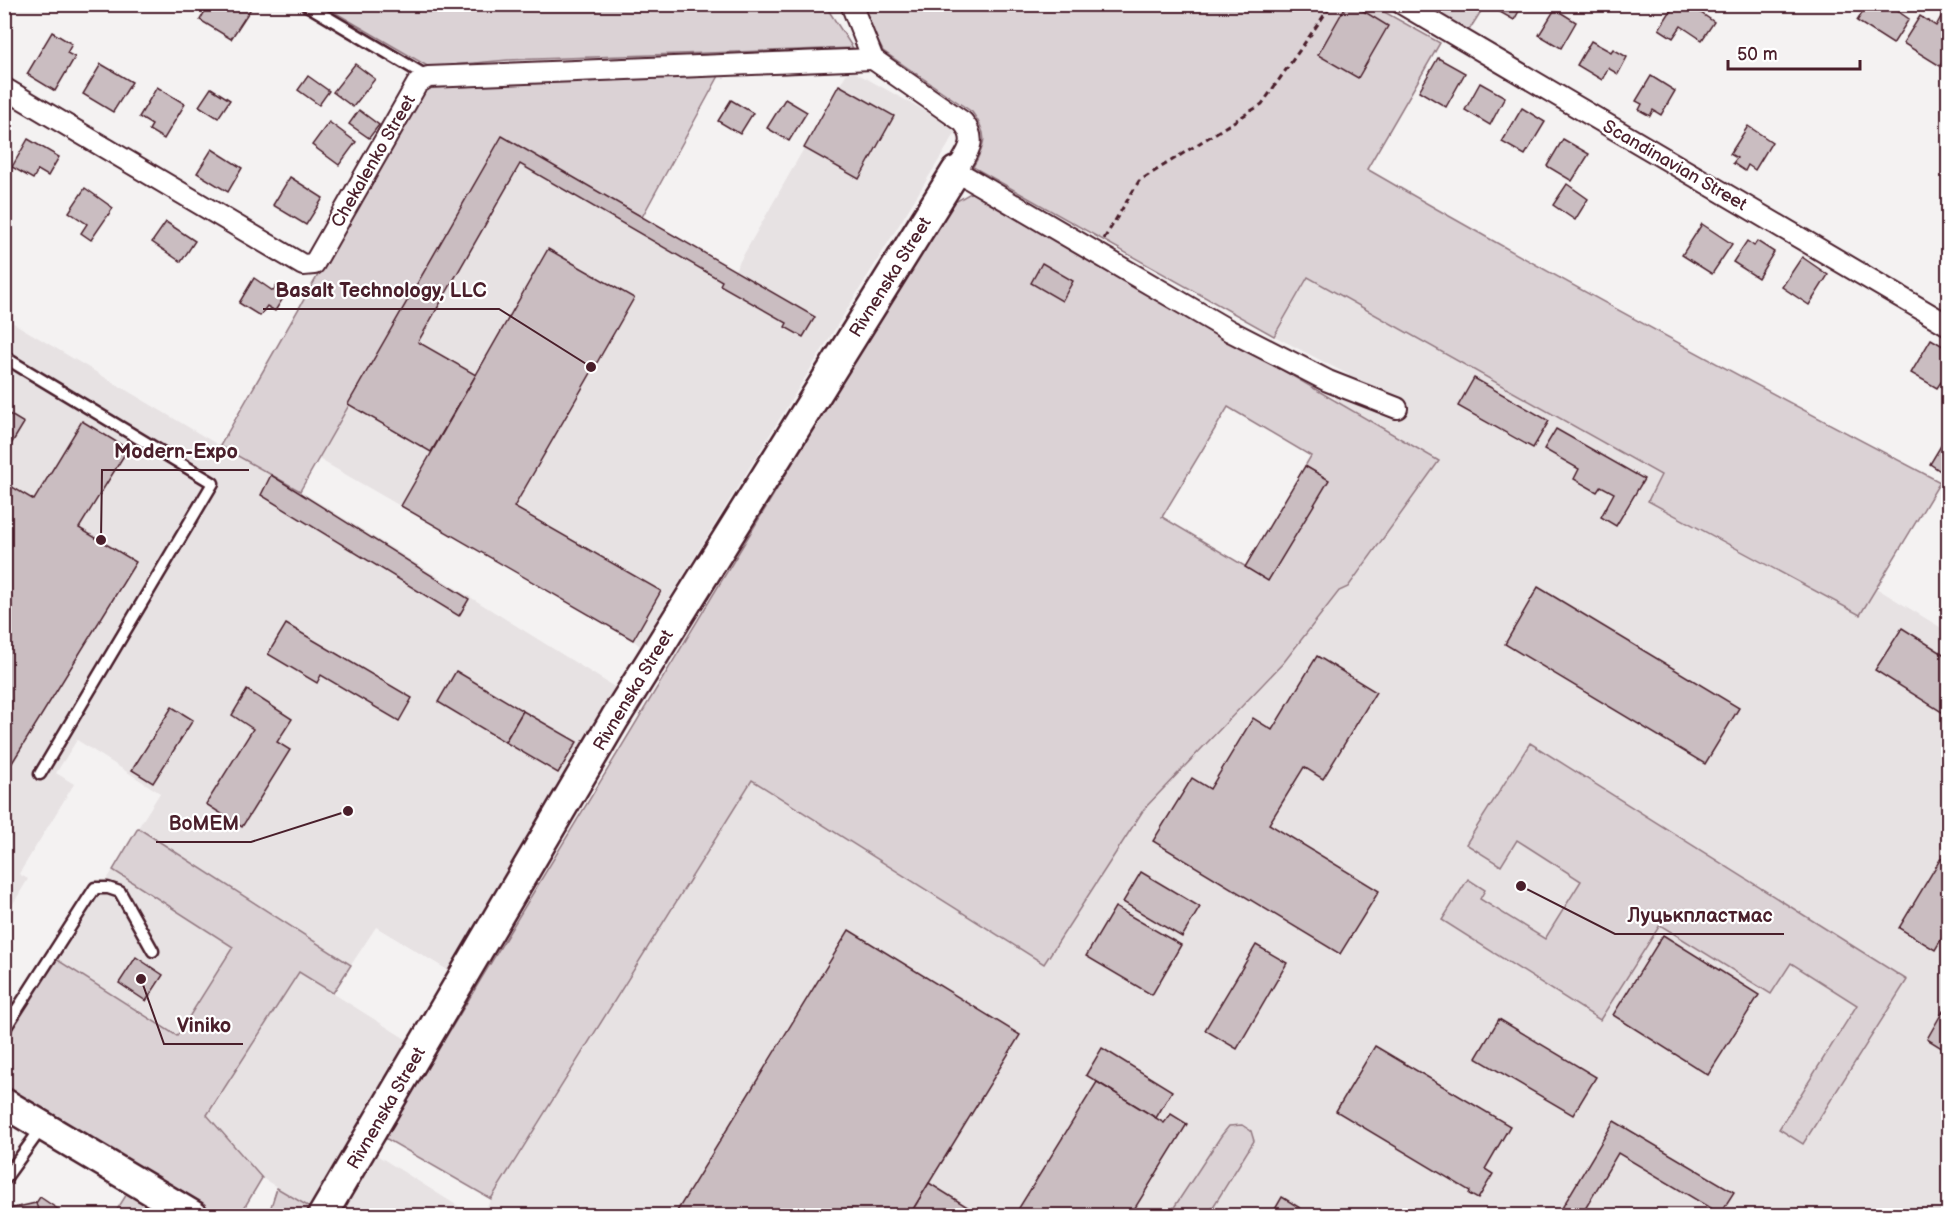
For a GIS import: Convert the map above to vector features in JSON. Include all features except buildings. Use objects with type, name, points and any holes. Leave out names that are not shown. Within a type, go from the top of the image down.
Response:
[{"type":"street","points":[[851,4],[873,59],[963,122],[971,131],[972,144],[956,171],[1230,331],[1328,381],[1397,408]]},
{"type":"street","name":"Scandinavian Street","points":[[1402,4],[1948,325]]},
{"type":"street","name":"Chekalenko Street","points":[[4,88],[303,265],[314,264],[417,84],[428,77],[873,59]]},
{"type":"street","name":"Rivnenska Street","points":[[322,1215],[615,718],[956,171]]},
{"type":"street","points":[[4,1103],[194,1215]]},
{"type":"lane","points":[[305,4],[428,77]]},
{"type":"lane","points":[[4,357],[213,483],[40,774]]},
{"type":"lane","points":[[4,1030],[95,888],[108,888],[120,892],[153,951]]},
{"type":"lane","points":[[4,1180],[43,1126]]},
{"type":"path","points":[[1096,253],[1139,181],[1262,104],[1332,4]]},
{"type":"shaded area","points":[[322,5],[825,5],[853,48],[508,60],[429,67]]},
{"type":"shaded area","points":[[859,5],[1372,5],[1440,43],[1367,169],[1509,250],[1795,406],[1940,482],[1860,615],[1648,501],[1661,475],[1308,277],[1274,336],[973,167],[981,152],[984,139],[981,127],[972,112],[883,51]]},
{"type":"shaded area","points":[[1415,5],[1485,5],[1466,35]]},
{"type":"shaded area","points":[[849,69],[958,129],[640,646],[317,458],[502,136],[735,270]]},
{"type":"shaded area","points":[[720,74],[642,217],[502,137],[300,491],[220,446],[424,90],[430,86]]},
{"type":"shaded area","points":[[974,191],[1439,461],[1348,587],[1339,591],[1284,662],[1144,809],[1044,964],[752,780],[491,1199],[385,1138],[948,206]],"holes":[[[1228,407],[1311,456],[1305,466],[1328,480],[1268,580],[1162,517]]]},
{"type":"shaded area","points":[[1307,277],[1662,475],[1648,501],[1859,614],[1876,588],[1948,632],[1948,1215],[481,1216],[752,780],[1044,964],[1144,809],[1284,662],[1339,591],[1348,587],[1439,461],[1335,400],[1349,375],[1274,336]]},
{"type":"shaded area","points":[[5,318],[300,491],[616,688],[451,972],[376,927],[351,965],[138,828],[160,793],[77,740],[56,773],[74,784],[19,874],[28,879],[5,917]]},
{"type":"shaded area","points":[[1530,743],[1907,980],[1803,1144],[1779,1129],[1857,1005],[1791,963],[1771,994],[1660,925],[1600,1020],[1442,920],[1468,879],[1485,890],[1480,899],[1545,939],[1581,881],[1517,840],[1501,866],[1466,844]]},
{"type":"shaded area","points":[[138,828],[351,965],[333,993],[299,972],[207,1115],[262,1178],[240,1215],[211,1215],[5,1090],[4,1041],[56,959],[177,1036],[233,947],[113,870]]},
{"type":"shaded area","points":[[113,870],[234,947],[177,1036],[56,959]]},
{"type":"shaded area","points":[[299,972],[412,1043],[313,1209],[262,1178],[207,1116]]},
{"type":"shaded area","points":[[1242,1125],[1251,1131],[1254,1141],[1208,1215],[1169,1215],[1229,1126]]},
{"type":"shaded area","points":[[375,1154],[472,1215],[335,1216]]},
{"type":"shaded area","points":[[277,1188],[313,1209],[309,1215],[268,1216]]},
{"type":"shaded area","points":[[130,1189],[174,1216],[113,1216]]},
{"type":"place","name":"Basalt Technology, LLC","points":[[591,367]]},
{"type":"place","name":"Modern-Expo","points":[[101,540]]},
{"type":"place","name":"ВоМЕМ","points":[[348,811]]},
{"type":"place","name":"Луцькпластмас","points":[[1521,886]]},
{"type":"place","name":"Viniko","points":[[141,979]]}]
